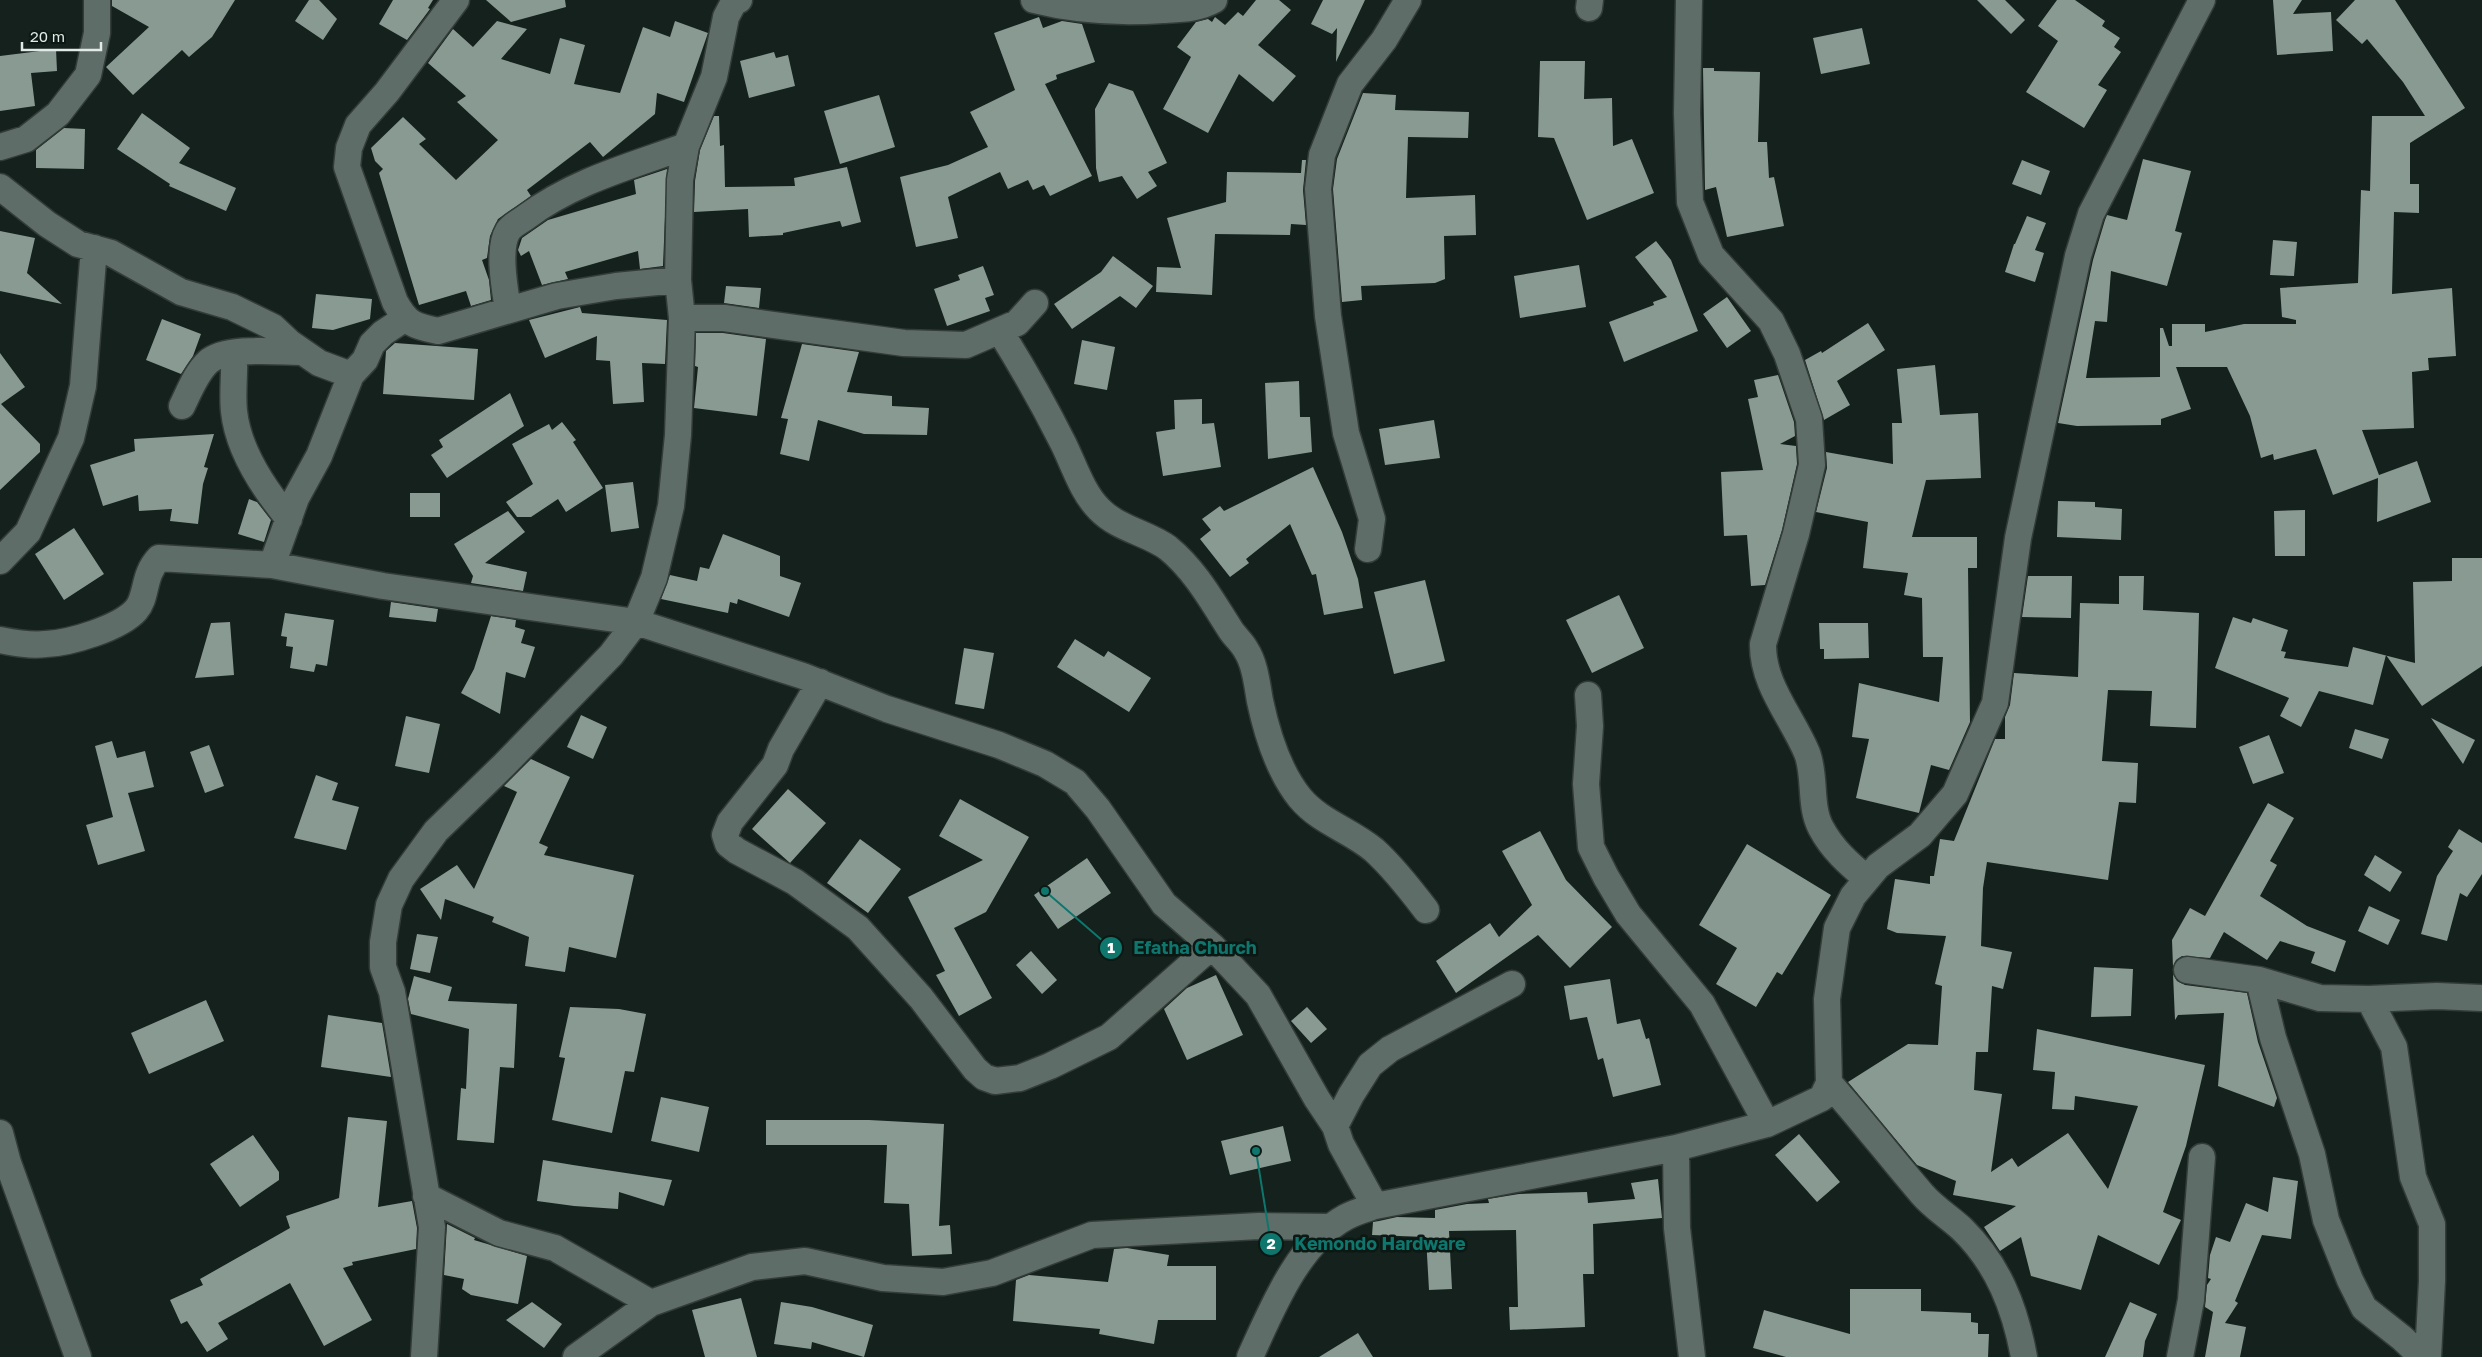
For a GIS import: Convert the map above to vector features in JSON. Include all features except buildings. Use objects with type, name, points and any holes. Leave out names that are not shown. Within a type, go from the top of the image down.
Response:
[{"type":"street","points":[[0,147],[26,139],[58,114],[88,74],[98,34],[98,0]]},
{"type":"street","points":[[456,0],[387,92],[358,125],[349,148],[347,167],[395,302],[404,320],[418,327],[438,331],[557,296],[616,286],[678,280]]},
{"type":"street","points":[[1034,0],[1060,7],[1119,13],[1202,7],[1214,0]]},
{"type":"street","points":[[1368,549],[1372,519],[1346,433],[1328,316],[1318,189],[1322,155],[1350,84],[1384,40],[1408,0]]},
{"type":"street","points":[[1689,0],[1687,113],[1690,202],[1711,255],[1771,321],[1787,354],[1810,419],[1812,465],[1796,534],[1763,644],[1763,660],[1773,686],[1807,754],[1814,781],[1814,800],[1820,826],[1836,851],[1867,879]]},
{"type":"street","points":[[1250,1357],[1286,1282],[1317,1239],[1347,1216],[1375,1206],[1676,1148],[1767,1124],[1822,1098],[1829,1083],[1827,1000],[1836,928],[1853,896],[1878,866],[1920,835],[1955,794],[1994,703],[2018,538],[2078,256],[2091,214],[2202,0]]},
{"type":"street","points":[[424,1357],[432,1226],[392,992],[382,967],[383,942],[390,905],[401,879],[436,831],[605,661],[636,622],[654,578],[671,506],[678,435],[682,318],[678,280],[680,180],[686,146],[714,77],[726,17],[735,1]]},
{"type":"street","points":[[508,310],[503,253],[509,230],[537,209],[570,189],[605,174],[686,146]]},
{"type":"street","points":[[0,187],[47,224],[78,244],[111,253],[181,292],[232,307],[273,327],[319,363],[351,375]]},
{"type":"street","points":[[0,561],[28,532],[71,438],[83,386],[94,248]]},
{"type":"street","points":[[682,318],[724,318],[904,343],[966,345],[1017,323],[1035,303]]},
{"type":"street","points":[[272,565],[296,498],[319,456],[351,375],[365,360],[372,344],[377,338],[404,320]]},
{"type":"street","points":[[1000,331],[1032,382],[1085,489],[1099,510],[1129,530],[1167,548],[1190,571],[1212,598],[1231,631],[1246,650],[1264,718],[1281,766],[1299,797],[1317,816],[1341,828],[1373,850],[1407,886],[1426,910]]},
{"type":"street","points":[[182,406],[196,378],[208,362],[225,354],[247,351],[303,352]]},
{"type":"street","points":[[234,354],[235,425],[249,459],[262,482],[289,519]]},
{"type":"street","points":[[0,640],[21,644],[47,644],[116,625],[136,610],[142,599],[150,567],[159,558],[272,565],[383,586],[636,622],[820,682],[887,709],[999,745],[1045,764],[1075,782],[1098,809],[1164,904],[1212,946],[1258,995],[1334,1126],[1341,1144],[1375,1206]]},
{"type":"street","points":[[820,682],[781,749],[775,765],[730,822],[725,835],[728,844],[737,851],[795,882],[858,928],[921,998],[975,1069],[984,1077],[995,1081],[1020,1078],[1050,1066],[1109,1037],[1212,946]]},
{"type":"street","points":[[1588,695],[1590,726],[1586,784],[1591,847],[1628,914],[1702,1004],[1767,1124]]},
{"type":"street","points":[[2187,970],[2259,980],[2320,998],[2369,1000],[2437,996],[2482,998]]},
{"type":"street","points":[[2259,980],[2273,1038],[2312,1154],[2326,1220],[2350,1280],[2364,1308],[2402,1338],[2422,1357]]},
{"type":"street","points":[[1334,1126],[1370,1065],[1390,1049],[1512,984]]},
{"type":"street","points":[[2369,1000],[2394,1047],[2413,1177],[2432,1224],[2432,1281],[2428,1357]]},
{"type":"street","points":[[1829,1083],[1933,1206],[1960,1227],[1981,1248],[2005,1291],[2016,1316],[2024,1357]]},
{"type":"street","points":[[0,1133],[8,1163],[78,1357]]},
{"type":"street","points":[[1676,1148],[1677,1228],[1692,1357]]},
{"type":"street","points":[[2180,1357],[2192,1292],[2202,1157]]},
{"type":"street","points":[[426,1196],[500,1233],[555,1248],[651,1303]]},
{"type":"street","points":[[576,1357],[651,1303],[752,1267],[805,1261],[883,1278],[942,1282],[992,1273],[1092,1235],[1259,1226],[1332,1227]]},
{"type":"place","name":"Efatha Church","points":[[1045,891]]},
{"type":"place","name":"Kemondo Hardware","points":[[1256,1151]]}]
